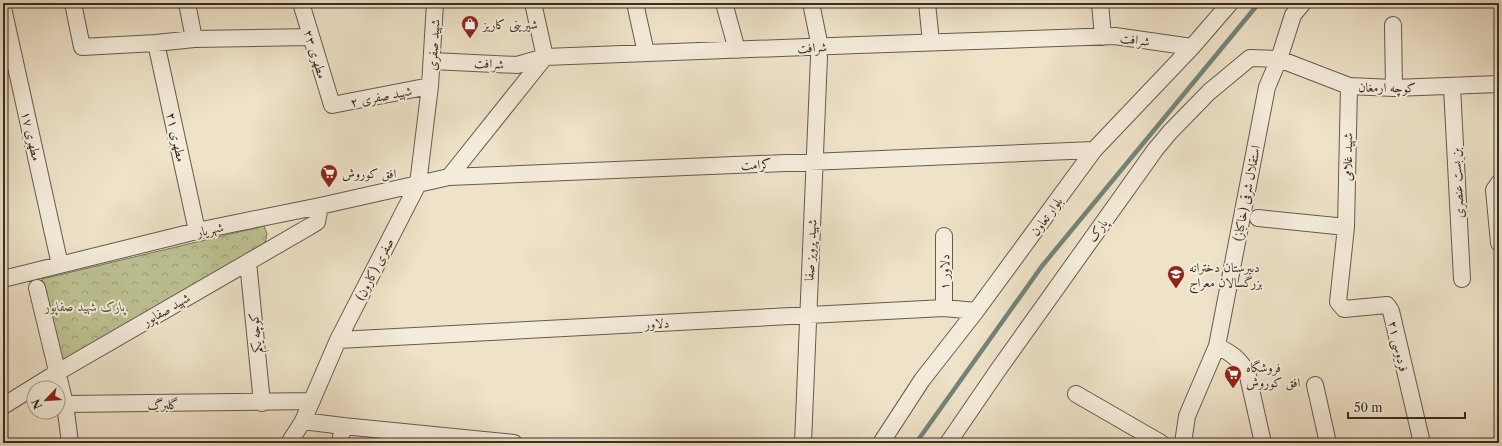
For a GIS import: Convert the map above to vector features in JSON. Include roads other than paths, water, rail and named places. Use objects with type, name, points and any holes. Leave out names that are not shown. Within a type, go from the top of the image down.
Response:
[{"type":"street","points":[[73,3],[82,47],[156,43],[194,39],[311,37]]},
{"type":"street","points":[[187,3],[194,39]]},
{"type":"street","name":"مطهری ۲۳","points":[[301,3],[332,105]]},
{"type":"street","name":"شهید صفری","points":[[430,86],[435,3]]},
{"type":"street","points":[[449,177],[545,57],[533,3]]},
{"type":"street","points":[[635,3],[646,53]]},
{"type":"street","points":[[724,3],[737,50]]},
{"type":"street","name":"شهید پرویز صفا","points":[[802,443],[820,52],[811,3]]},
{"type":"street","points":[[927,3],[931,42]]},
{"type":"street","points":[[1100,3],[1103,37]]},
{"type":"street","name":"استقلال شرقی (خاکباز)","points":[[1183,443],[1187,416],[1217,346],[1266,87],[1279,59],[1293,15],[1302,3]]},
{"type":"street","name":"بلوار تعاون","points":[[881,443],[922,380],[976,311],[1094,150],[1192,47],[1228,4]]},
{"type":"street","name":"مطهری ۱۷","points":[[3,8],[60,265]]},
{"type":"street","points":[[1393,25],[1394,88]]},
{"type":"street","name":"شرافت","points":[[432,60],[517,65],[545,57],[737,50],[820,52],[931,42],[1115,36],[1192,47]]},
{"type":"street","name":"مطهری ۲۱","points":[[156,43],[197,231]]},
{"type":"street","name":"پارک","points":[[948,443],[1108,214],[1170,132],[1209,92],[1250,58],[1279,59]]},
{"type":"street","name":"کوچه ارمغان","points":[[1279,59],[1349,86],[1394,88],[1452,87],[1499,84]]},
{"type":"street","name":"شهید صفری ۲","points":[[332,105],[430,86]]},
{"type":"street","name":"صفری (کارون)","points":[[289,443],[303,421],[338,340],[418,184],[430,86]]},
{"type":"street","name":"شهید غلامی","points":[[1346,227],[1349,86]]},
{"type":"street","name":"بن بست عنصری","points":[[1452,87],[1462,279]]},
{"type":"street","name":"کرامت","points":[[418,184],[449,177],[1094,150]]},
{"type":"street","points":[[1498,183],[1494,190],[1499,244]]},
{"type":"street","name":"شهریار","points":[[3,278],[197,231],[418,184]]},
{"type":"street","name":"شهید صفاپور","points":[[3,406],[58,372],[317,222],[320,206]]},
{"type":"street","points":[[1258,218],[1346,227]]},
{"type":"street","name":"فردوسی ۲۱","points":[[1346,227],[1338,302],[1344,309],[1387,305],[1389,307],[1422,443]]},
{"type":"street","name":"دلاور ۱","points":[[944,236],[944,308]]},
{"type":"street","name":"کوچه یکم","points":[[248,262],[262,403]]},
{"type":"street","points":[[37,288],[60,380]]},
{"type":"street","name":"دلاور","points":[[338,340],[944,308],[976,311]]},
{"type":"street","points":[[1217,346],[1228,351],[1240,361],[1245,368],[1263,443]]},
{"type":"street","points":[[1315,385],[1328,443]]},
{"type":"street","points":[[1076,394],[1161,443]]},
{"type":"street","name":"گلبرگ","points":[[66,404],[262,403],[312,401]]},
{"type":"street","points":[[66,412],[70,443]]},
{"type":"street","points":[[303,421],[514,443]]},
{"type":"street","points":[[340,443],[343,426]]},
{"type":"waterway","points":[[916,443],[1042,266],[1259,3]]},
{"type":"place","name":"شیرینی کاریز","points":[[470,39]]},
{"type":"place","name":"افق کوروش","points":[[329,188]]},
{"type":"place","name":"دبیرستان دخترانه بزرگسالان معراج","points":[[1176,289]]},
{"type":"place","name":"فروشگاه افق کوروش","points":[[1233,389]]},
{"type":"park label","name":"پارک شهید صفاپور","points":[[85,306]]}]
